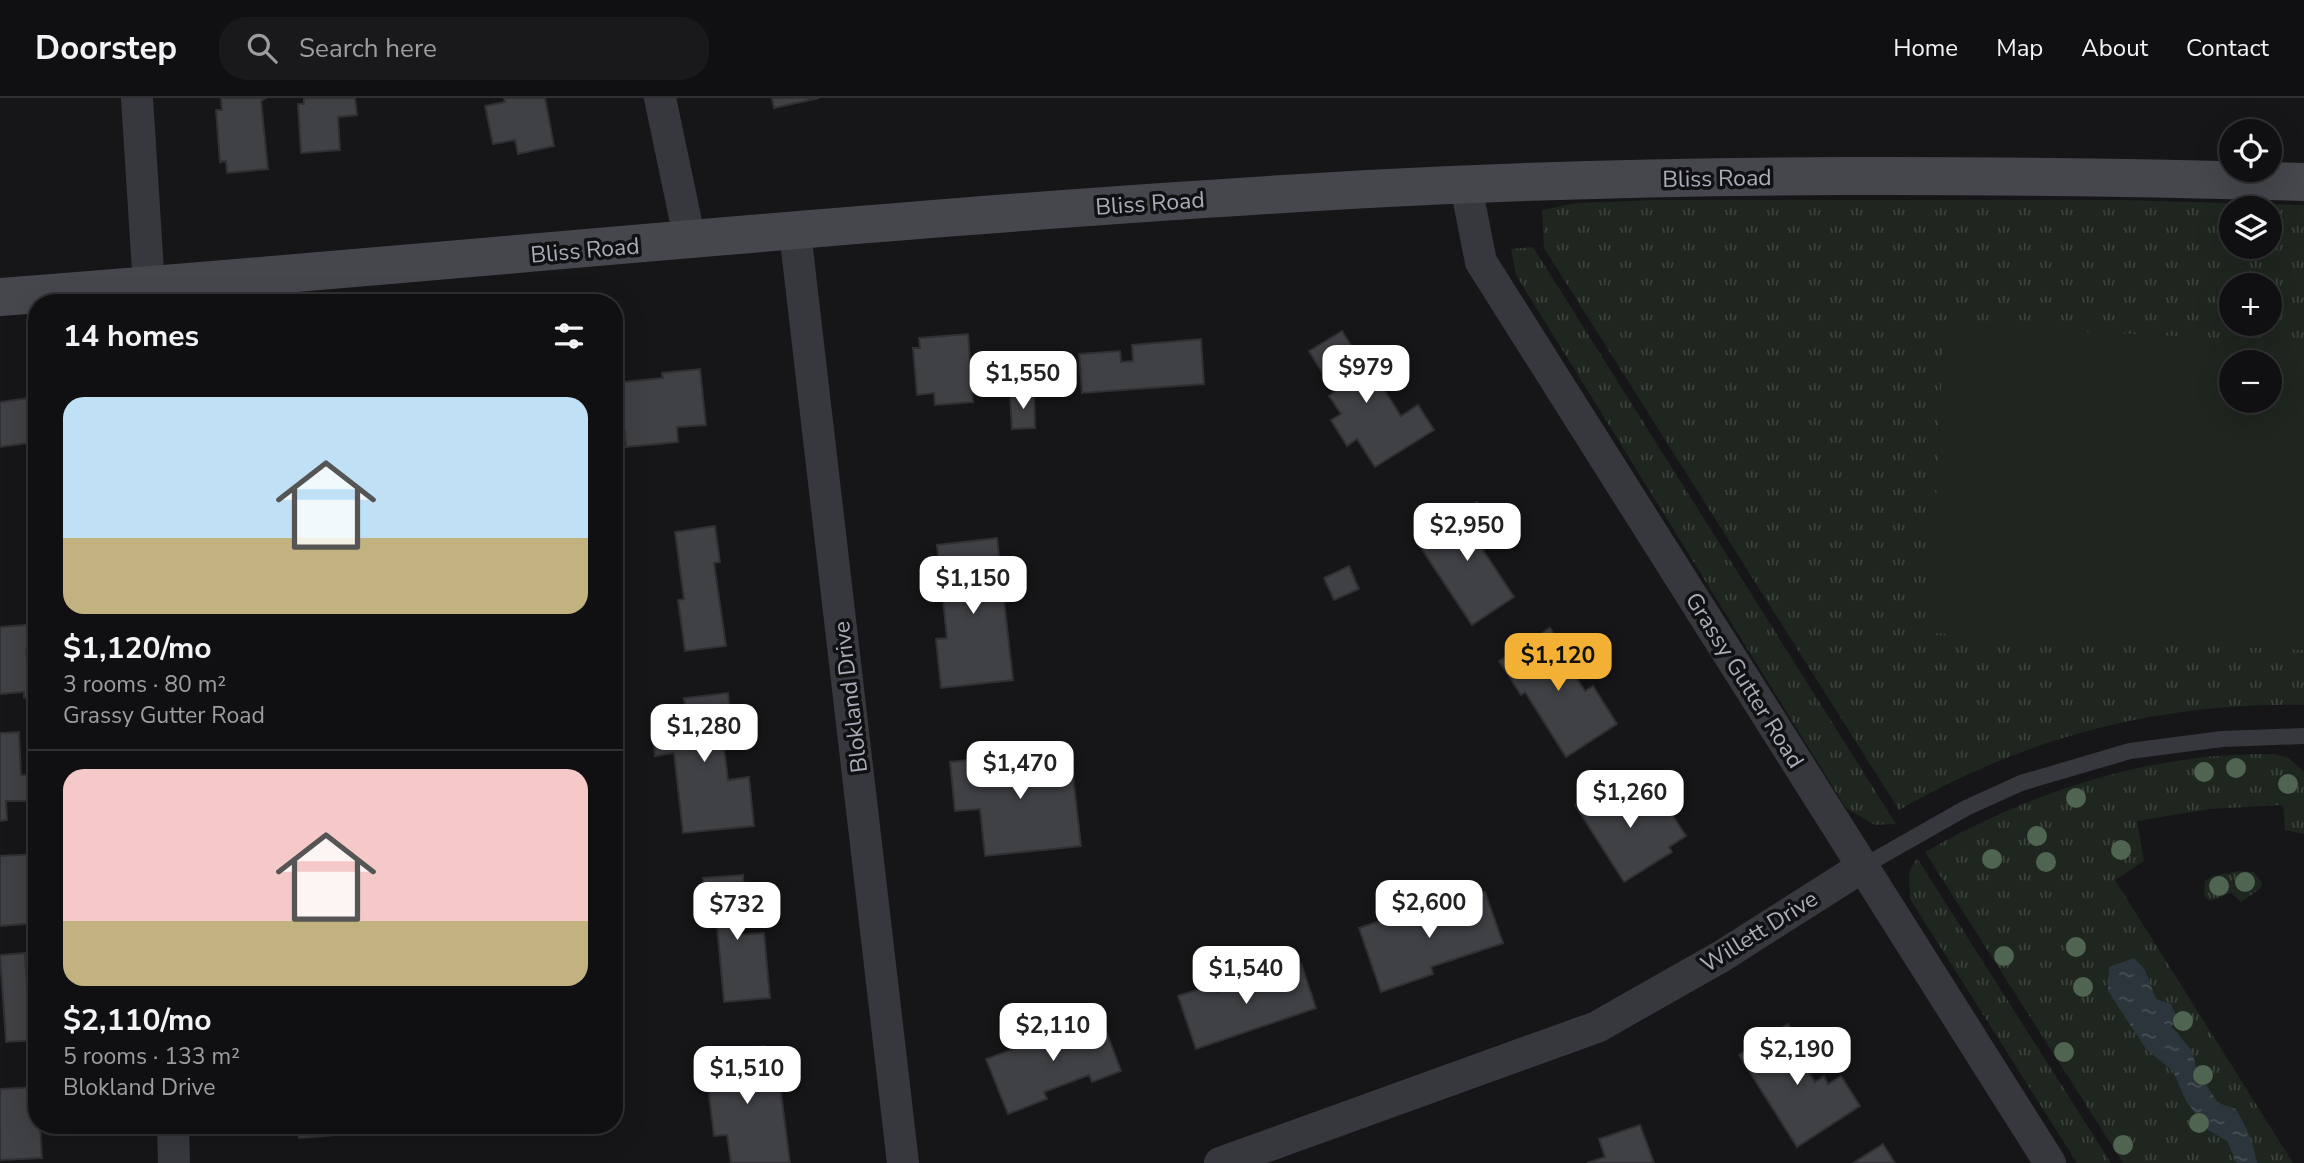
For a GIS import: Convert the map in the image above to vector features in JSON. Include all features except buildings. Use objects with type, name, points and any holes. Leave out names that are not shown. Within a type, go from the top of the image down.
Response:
[{"type":"main road","name":"Bliss Road","points":[[149,294],[971,215],[1466,186],[1783,177],[2104,177],[2304,182]]},
{"type":"main road","name":"Bliss Road","points":[[0,297],[28,296]]},
{"type":"street","points":[[137,98],[149,294]]},
{"type":"street","points":[[660,98],[690,241]]},
{"type":"street","name":"Grassy Gutter Road","points":[[1466,186],[1481,262],[2050,1163]]},
{"type":"street","name":"Blokland Drive","points":[[795,232],[903,1163]]},
{"type":"street","name":"Willett Drive","points":[[1220,1163],[1597,1027],[1722,956],[1862,867]]},
{"type":"street","points":[[173,1134],[174,1163]]},
{"type":"lane","name":"Willett Drive","points":[[1862,867],[1966,808],[2021,783],[2130,751],[2222,739],[2304,736]]},
{"type":"green space","points":[[1655,200],[2118,200],[2219,203],[2219,259],[2282,259],[2282,204],[2304,205],[2304,705],[2197,710],[2094,729],[1994,763],[1899,810],[1544,248],[1542,210],[1576,203]]},
{"type":"green space","points":[[1533,247],[1896,824],[1875,825],[1846,808],[1516,275],[1511,249]]},
{"type":"green space","points":[[1944,325],[2304,342],[2304,650],[1930,633]]},
{"type":"green space","points":[[2275,754],[2289,758],[2304,772],[2304,834],[2285,830],[2283,805],[2210,809],[2137,821],[2144,861],[2115,880],[2293,1163],[2123,1163],[1925,852],[2007,811],[2094,779],[2183,760]]},
{"type":"green space","points":[[1917,858],[2111,1163],[2077,1163],[1910,899],[1909,872]]},
{"type":"green space","points":[[2239,871],[2254,872],[2262,883],[2261,888],[2241,902],[2231,893],[2210,901],[2204,896],[2205,881],[2213,876]]},
{"type":"water","points":[[2134,958],[2145,970],[2156,999],[2171,1004],[2176,1016],[2172,1027],[2192,1051],[2197,1071],[2218,1103],[2236,1109],[2249,1135],[2257,1163],[2237,1163],[2227,1141],[2208,1130],[2186,1101],[2173,1071],[2146,1049],[2108,991],[2109,967]]}]
